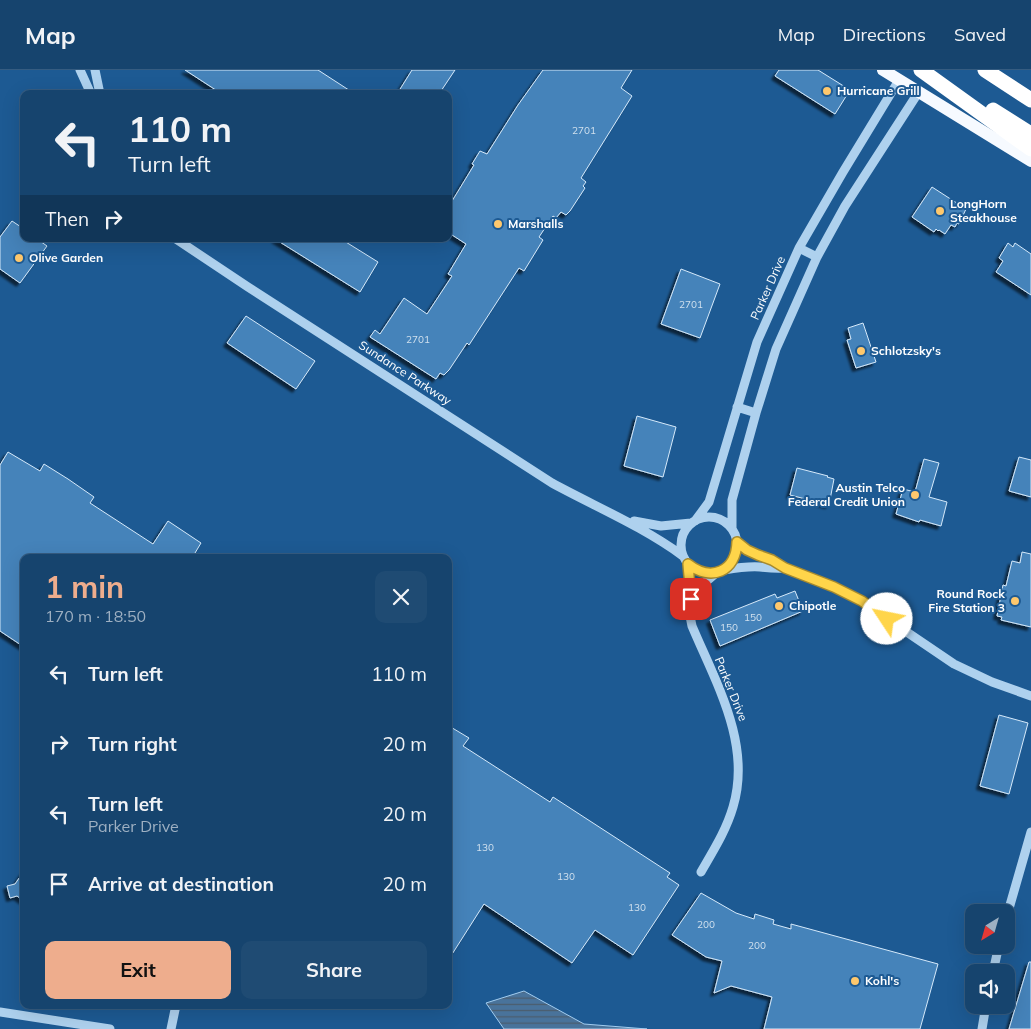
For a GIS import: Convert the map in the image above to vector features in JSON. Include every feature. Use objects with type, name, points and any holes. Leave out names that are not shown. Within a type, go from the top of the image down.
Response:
[{"type":"highway","points":[[921,70],[1031,149]]},
{"type":"highway","points":[[931,70],[1031,134]]},
{"type":"highway","points":[[985,70],[1029,98]]},
{"type":"main road","points":[[883,70],[1031,161]]},
{"type":"street","points":[[80,70],[90,90]]},
{"type":"street","points":[[95,70],[99,90]]},
{"type":"street","name":"Parker Drive","points":[[693,522],[708,502],[757,342],[799,248],[899,80]]},
{"type":"street","points":[[732,530],[732,500],[776,349],[817,257],[845,206],[918,92]]},
{"type":"street","name":"Sundance Parkway","points":[[180,242],[552,483],[582,500],[626,520],[664,542],[683,556]]},
{"type":"street","points":[[799,248],[817,257]]},
{"type":"street","points":[[737,407],[756,413]]},
{"type":"street","points":[[785,568],[772,570],[760,567],[741,567],[701,572],[688,564],[683,556],[682,538],[685,530],[693,522],[713,517],[725,522],[732,530],[737,542],[747,550],[862,601],[954,664],[992,682],[1031,696]]},
{"type":"street","name":"Sundance Parkway","points":[[626,520],[661,526],[693,522]]},
{"type":"street","points":[[691,599],[701,586],[734,558],[737,542]]},
{"type":"street","name":"Parker Drive","points":[[688,564],[692,626],[732,723],[739,757],[739,771],[733,808],[721,838],[701,872]]},
{"type":"street","points":[[1010,904],[1031,832]]},
{"type":"street","points":[[171,1029],[175,1009]]},
{"type":"street","points":[[0,1012],[110,1029]]},
{"type":"street","points":[[982,1029],[984,1014]]},
{"type":"water","points":[[524,991],[584,1024],[647,1029],[504,1029],[486,1003]]},
{"type":"building","points":[[185,70],[318,70],[349,90],[216,90]]},
{"type":"building","points":[[412,70],[455,70],[442,90],[400,90]]},
{"type":"building","points":[[543,70],[632,70],[621,88],[632,96],[581,178],[586,182],[583,186],[585,188],[566,215],[561,212],[556,218],[553,216],[539,237],[543,240],[524,271],[519,268],[469,345],[467,343],[449,370],[444,375],[440,373],[436,379],[370,337],[375,330],[380,334],[404,298],[427,314],[452,276],[448,274],[466,244],[452,235],[452,201],[474,165],[472,164],[480,151],[487,154]]},
{"type":"building","name":"Hurricane Grill","points":[[779,70],[818,70],[850,90],[835,114],[775,76]]},
{"type":"building","name":"LongHorn Steakhouse","points":[[932,187],[966,209],[959,224],[957,223],[955,227],[951,225],[945,234],[936,229],[934,232],[912,217]]},
{"type":"building","name":"Olive Garden","points":[[12,221],[20,226],[20,242],[41,242],[47,246],[20,283],[0,269],[0,237]]},
{"type":"building","points":[[280,242],[346,242],[378,262],[360,292]]},
{"type":"building","points":[[1008,243],[1013,247],[1015,243],[1031,254],[1031,295],[996,272],[1003,261],[999,258]]},
{"type":"building","points":[[681,269],[720,284],[700,338],[661,324]]},
{"type":"building","points":[[246,316],[315,361],[296,389],[227,343]]},
{"type":"building","name":"Schlotzsky's","points":[[863,323],[876,362],[856,368],[847,340],[851,339],[848,328]]},
{"type":"building","points":[[637,416],[676,427],[663,477],[624,466]]},
{"type":"building","points":[[8,452],[40,471],[44,464],[94,497],[90,503],[153,544],[168,521],[201,543],[194,554],[20,554],[20,644],[0,631],[0,465]]},
{"type":"building","points":[[1019,457],[1031,460],[1031,497],[1009,491]]},
{"type":"building","name":"Austin Telco Federal Credit Union","points":[[924,459],[939,463],[929,497],[947,502],[941,526],[920,520],[919,522],[896,514],[903,489],[915,492]]},
{"type":"building","points":[[797,468],[834,479],[829,505],[790,495]]},
{"type":"building","name":"Round Rock Fire Station 3","points":[[1022,552],[1031,554],[1031,627],[1001,620],[1002,617],[997,616],[1003,585],[1006,586],[1012,561],[1020,563]]},
{"type":"building","points":[[795,591],[803,611],[720,646],[710,620],[775,594],[777,598]]},
{"type":"building","points":[[999,715],[1028,723],[1009,794],[980,786]]},
{"type":"building","points":[[452,728],[469,738],[463,746],[550,802],[553,797],[670,873],[667,877],[679,885],[633,955],[595,930],[572,963],[484,904],[452,954]]},
{"type":"building","points":[[20,877],[20,898],[17,896],[10,898],[7,886],[15,884]]},
{"type":"building","name":"Kohl's","points":[[701,893],[736,913],[754,919],[755,914],[774,920],[773,924],[791,929],[791,924],[938,964],[920,1029],[764,1029],[772,997],[731,986],[714,993],[722,961],[706,957],[672,935]]},
{"type":"building","points":[[1029,962],[1031,962],[1031,1029],[1009,1029]]},
{"type":"place","name":"Hurricane Grill","points":[[827,91]]},
{"type":"place","name":"LongHorn Steakhouse","points":[[940,211]]},
{"type":"place","name":"Marshalls","points":[[498,224]]},
{"type":"place","name":"Olive Garden","points":[[19,258]]},
{"type":"place","name":"Schlotzsky's","points":[[861,351]]},
{"type":"place","name":"Austin Telco Federal Credit Union","points":[[915,495]]},
{"type":"place","name":"Round Rock Fire Station 3","points":[[1015,601]]},
{"type":"place","name":"Chipotle","points":[[779,606]]},
{"type":"place","name":"Kohl's","points":[[855,981]]},
{"type":"route","points":[[691,599],[688,564],[696,570],[706,573],[720,572],[730,565],[734,558],[737,542],[747,550],[772,560],[785,568],[834,587],[862,601],[887,619]]}]
